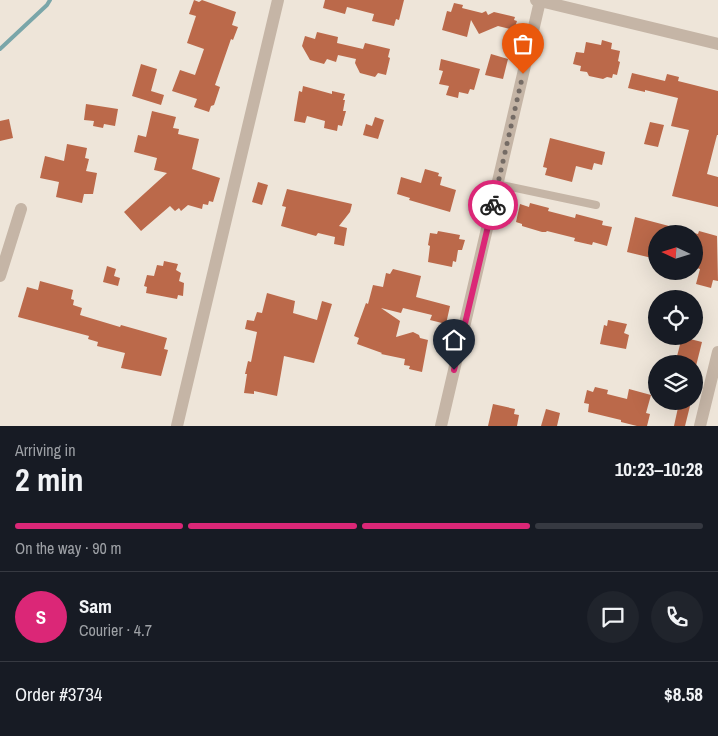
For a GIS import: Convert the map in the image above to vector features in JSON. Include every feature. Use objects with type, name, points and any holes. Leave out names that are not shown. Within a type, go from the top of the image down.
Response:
[{"type":"street","points":[[178,426],[278,0]]},
{"type":"street","points":[[441,426],[498,184],[538,1],[718,44]]},
{"type":"street","points":[[0,276],[21,209]]},
{"type":"street","points":[[700,426],[718,352]]},
{"type":"lane","points":[[498,184],[596,205]]},
{"type":"building","points":[[194,0],[199,2],[202,0],[236,12],[232,25],[238,27],[233,40],[231,39],[215,85],[220,87],[214,105],[211,106],[209,112],[194,107],[197,99],[172,91],[180,70],[195,75],[204,49],[187,43],[196,16],[189,14]]},
{"type":"building","points":[[325,0],[404,0],[399,20],[396,19],[394,26],[372,21],[374,14],[347,7],[345,14],[323,8]]},
{"type":"building","points":[[454,3],[463,5],[462,8],[482,13],[486,11],[488,15],[494,12],[515,17],[514,20],[517,21],[514,30],[498,26],[479,34],[471,20],[467,37],[442,30],[447,11],[451,12]]},
{"type":"building","points":[[317,32],[338,37],[337,43],[363,49],[365,43],[390,49],[386,75],[378,73],[375,77],[360,73],[355,63],[356,59],[338,55],[336,62],[327,59],[324,64],[310,60],[302,46],[305,36],[315,39]]},
{"type":"building","points":[[602,40],[612,43],[611,49],[620,51],[617,75],[613,74],[612,78],[607,77],[603,79],[589,76],[587,72],[580,71],[581,66],[573,64],[576,52],[584,53],[586,42],[601,45]]},
{"type":"building","points":[[491,54],[508,59],[503,79],[485,75]]},
{"type":"building","points":[[441,59],[480,69],[474,90],[470,89],[468,94],[459,92],[458,98],[446,95],[449,86],[439,84],[443,71],[439,70]]},
{"type":"building","points":[[141,64],[157,69],[151,91],[164,95],[161,105],[132,96]]},
{"type":"building","points":[[632,73],[665,81],[667,74],[679,77],[678,81],[718,91],[718,135],[707,174],[718,177],[718,207],[672,196],[689,130],[671,126],[678,98],[628,88]]},
{"type":"building","points":[[303,86],[332,94],[332,91],[345,94],[343,111],[346,111],[342,126],[338,125],[337,131],[324,128],[325,121],[307,116],[305,123],[294,121],[299,91],[302,92]]},
{"type":"building","points":[[86,104],[118,109],[115,126],[104,124],[103,128],[93,126],[94,121],[84,120]]},
{"type":"building","points":[[152,111],[176,117],[173,128],[179,129],[178,134],[199,139],[192,169],[220,178],[213,202],[209,201],[208,205],[203,204],[202,209],[188,205],[181,211],[179,208],[175,211],[170,206],[141,231],[124,212],[167,173],[154,170],[157,158],[134,152],[138,135],[146,137]]},
{"type":"building","points":[[375,117],[384,120],[378,139],[363,135],[366,124],[372,126]]},
{"type":"building","points":[[9,119],[13,138],[0,141],[0,121]]},
{"type":"building","points":[[650,122],[664,125],[658,147],[644,144]]},
{"type":"building","points":[[550,138],[605,152],[602,165],[594,163],[592,170],[576,166],[572,182],[545,175],[547,168],[543,167]]},
{"type":"building","points":[[67,144],[87,148],[85,158],[89,159],[86,171],[97,173],[93,194],[84,194],[82,203],[56,197],[59,182],[40,178],[45,156],[64,161]]},
{"type":"building","points":[[425,169],[439,173],[438,176],[442,177],[440,185],[456,190],[450,212],[409,200],[410,198],[397,194],[401,177],[421,183]]},
{"type":"building","points":[[258,182],[268,185],[262,205],[252,202]]},
{"type":"building","points":[[287,189],[352,204],[350,212],[339,226],[347,228],[344,246],[334,244],[335,237],[318,233],[316,236],[281,226],[286,207],[282,206]]},
{"type":"building","points":[[530,203],[549,208],[548,211],[575,218],[576,214],[603,221],[602,225],[612,227],[607,246],[593,242],[592,245],[574,241],[575,238],[522,226],[522,224],[516,222],[520,204],[529,207]]},
{"type":"building","points":[[635,217],[665,225],[648,225],[648,257],[627,252]]},
{"type":"building","points":[[438,231],[460,235],[459,239],[465,240],[462,250],[458,250],[456,262],[453,261],[452,267],[428,262],[430,233],[437,234]]},
{"type":"building","points":[[703,232],[717,236],[718,281],[713,280],[711,288],[696,284],[697,280],[703,280]]},
{"type":"building","points":[[164,261],[178,264],[176,270],[181,273],[179,281],[184,283],[183,296],[178,295],[177,299],[146,293],[147,287],[144,286],[147,275],[154,276],[157,265],[163,266]]},
{"type":"building","points":[[107,266],[116,269],[114,276],[120,278],[118,286],[103,282]]},
{"type":"building","points":[[393,269],[421,276],[416,297],[450,306],[446,324],[430,320],[432,315],[403,308],[401,313],[381,308],[400,321],[396,337],[413,332],[419,335],[420,338],[428,340],[422,372],[409,369],[410,366],[404,365],[405,359],[381,354],[357,344],[359,338],[354,336],[366,303],[368,304],[373,285],[383,287],[386,273],[390,274]]},
{"type":"building","points":[[40,281],[73,290],[71,299],[74,300],[73,305],[82,308],[80,315],[167,338],[164,349],[168,350],[161,376],[121,368],[125,353],[97,346],[98,342],[88,339],[89,336],[18,317],[27,287],[38,290]]},
{"type":"building","points":[[267,293],[295,301],[293,313],[317,320],[322,301],[332,304],[314,363],[284,356],[277,396],[254,391],[254,394],[244,393],[247,374],[245,374],[248,361],[251,362],[257,332],[245,329],[247,320],[254,321],[257,312],[262,313]]},
{"type":"building","points":[[608,320],[627,324],[624,333],[629,335],[626,349],[600,344],[604,325],[607,326]]},
{"type":"building","points":[[680,345],[701,345],[699,355],[677,355]]},
{"type":"building","points":[[595,387],[608,390],[607,394],[627,399],[629,389],[648,394],[646,413],[650,414],[647,426],[637,426],[588,412],[589,404],[584,403],[587,390],[593,392]]},
{"type":"building","points":[[493,404],[515,409],[514,414],[519,415],[517,426],[488,426]]},
{"type":"building","points":[[546,409],[560,413],[557,426],[541,426]]},
{"type":"building","points":[[677,410],[689,410],[685,426],[674,426]]},
{"type":"waterway","points":[[0,49],[50,0]]},
{"type":"way so far","points":[[493,205],[523,74]]},
{"type":"route","points":[[454,370],[493,205]]}]
